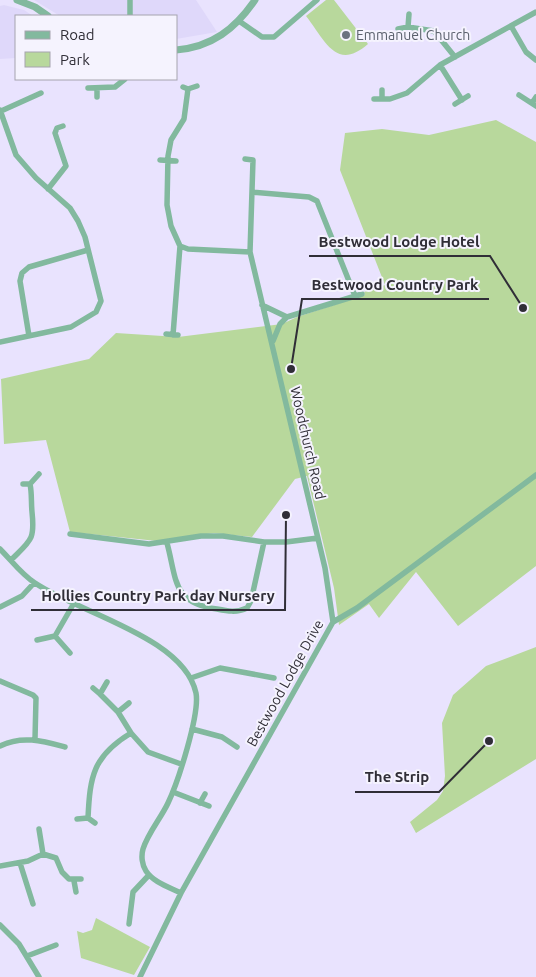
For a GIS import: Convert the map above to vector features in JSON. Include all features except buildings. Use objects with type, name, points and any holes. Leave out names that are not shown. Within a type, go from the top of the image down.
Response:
[{"type":"street","points":[[17,0],[35,7],[47,15]]},
{"type":"street","points":[[130,0],[130,15]]},
{"type":"street","points":[[178,50],[208,43],[224,34],[240,21],[255,0]]},
{"type":"street","points":[[240,21],[262,37],[274,37],[317,0]]},
{"type":"street","points":[[374,99],[406,93],[440,65],[536,12]]},
{"type":"street","points":[[408,27],[409,14]]},
{"type":"street","points":[[511,26],[526,52],[536,60]]},
{"type":"street","points":[[398,29],[408,27],[434,31],[455,57]]},
{"type":"street","points":[[440,65],[465,98],[455,104]]},
{"type":"street","points":[[88,88],[116,87],[125,80]]},
{"type":"street","points":[[172,335],[180,246],[173,231],[167,205],[168,161],[171,140],[184,119],[185,88],[197,86]]},
{"type":"street","points":[[97,88],[97,97]]},
{"type":"street","points":[[382,90],[382,99]]},
{"type":"street","points":[[0,342],[71,327],[99,309],[100,296],[82,229],[74,214],[24,166],[6,132],[0,110],[41,93]]},
{"type":"street","points":[[519,95],[534,104],[536,96]]},
{"type":"street","points":[[48,189],[66,166],[55,133],[57,128],[62,126]]},
{"type":"street","name":"Woodchurch Road","points":[[245,159],[253,160],[250,252],[318,538],[330,595],[333,622]]},
{"type":"street","points":[[160,160],[176,161]]},
{"type":"street","points":[[252,192],[309,197],[316,201],[355,296]]},
{"type":"street","points":[[180,246],[188,249],[250,252]]},
{"type":"street","points":[[29,336],[20,281],[22,273],[29,267],[88,250]]},
{"type":"street","points":[[272,343],[280,324],[287,317],[362,294]]},
{"type":"street","points":[[262,305],[287,317]]},
{"type":"street","points":[[23,484],[30,484],[39,474]]},
{"type":"street","name":"Bestwood Lodge Drive","points":[[140,977],[181,893],[333,622],[357,608],[536,475]]},
{"type":"street","points":[[11,560],[29,542],[35,525],[30,484]]},
{"type":"street","points":[[70,534],[136,543],[167,543],[200,536],[223,536],[264,542],[286,542],[318,538]]},
{"type":"street","points":[[167,543],[180,590],[186,600],[200,607],[233,611],[247,608],[251,601],[264,542]]},
{"type":"street","points":[[0,549],[34,583],[163,648],[184,667],[191,678],[196,694],[196,711],[192,729],[173,792],[143,850],[143,865],[149,875],[181,893]]},
{"type":"street","points":[[0,607],[22,596],[34,583]]},
{"type":"street","points":[[37,640],[55,636],[74,603]]},
{"type":"street","points":[[55,636],[70,653]]},
{"type":"street","points":[[255,675],[256,667]]},
{"type":"street","points":[[191,678],[220,668],[274,678]]},
{"type":"street","points":[[0,681],[36,698],[35,739]]},
{"type":"street","points":[[100,694],[107,682]]},
{"type":"street","points":[[93,688],[118,712],[131,733],[148,752],[181,764]]},
{"type":"street","points":[[118,712],[129,703]]},
{"type":"street","points":[[192,729],[222,737],[237,747]]},
{"type":"street","points":[[88,818],[90,782],[103,756],[117,741],[131,733]]},
{"type":"street","points":[[0,746],[14,741],[35,739],[65,747]]},
{"type":"street","points":[[96,752],[103,756]]},
{"type":"street","points":[[173,792],[210,806]]},
{"type":"street","points":[[200,803],[205,794]]},
{"type":"street","points":[[77,819],[88,818],[95,823]]},
{"type":"street","points":[[39,829],[43,854]]},
{"type":"street","points":[[0,866],[20,863],[43,854],[56,858],[62,872],[74,881],[76,892]]},
{"type":"street","points":[[20,863],[33,904]]},
{"type":"street","points":[[129,924],[134,892],[149,875]]},
{"type":"street","points":[[74,881],[81,879]]},
{"type":"street","points":[[30,895],[38,893]]},
{"type":"street","points":[[131,911],[140,911]]},
{"type":"street","points":[[0,925],[13,937],[39,977]]},
{"type":"street","points":[[27,956],[56,945]]},
{"type":"street","points":[[49,948],[52,955]]},
{"type":"shaded area","points":[[34,0],[196,0],[217,32],[178,39],[178,15],[58,15]]},
{"type":"shaded area","points":[[4,5],[24,10],[32,15],[15,15],[15,58],[0,59],[0,6]]},
{"type":"green space","points":[[326,0],[334,0],[368,44],[357,52],[347,55],[339,54],[332,50],[306,16]]},
{"type":"green space","points":[[496,120],[536,142],[536,566],[458,626],[416,572],[379,618],[369,604],[339,625],[334,588],[307,476],[295,479],[252,537],[214,533],[157,541],[70,532],[46,440],[4,444],[1,379],[89,359],[116,333],[178,337],[282,324],[297,317],[365,295],[364,292],[385,285],[340,170],[345,133],[382,129],[429,135]]},
{"type":"green space","points":[[536,647],[536,759],[416,833],[410,822],[437,800],[443,791],[445,776],[442,723],[453,695],[486,666]]},
{"type":"green space","points":[[96,918],[150,947],[134,975],[81,958],[77,931],[83,933],[92,930]]},
{"type":"place","name":"Emmanuel Church","points":[[346,35]]},
{"type":"place","name":"Bestwood Lodge Hotel","points":[[523,308]]},
{"type":"place","name":"Bestwood Country Park","points":[[291,369]]},
{"type":"place","name":"Hollies Country Park day Nursery","points":[[286,515]]},
{"type":"place","name":"The Strip","points":[[489,741]]}]
